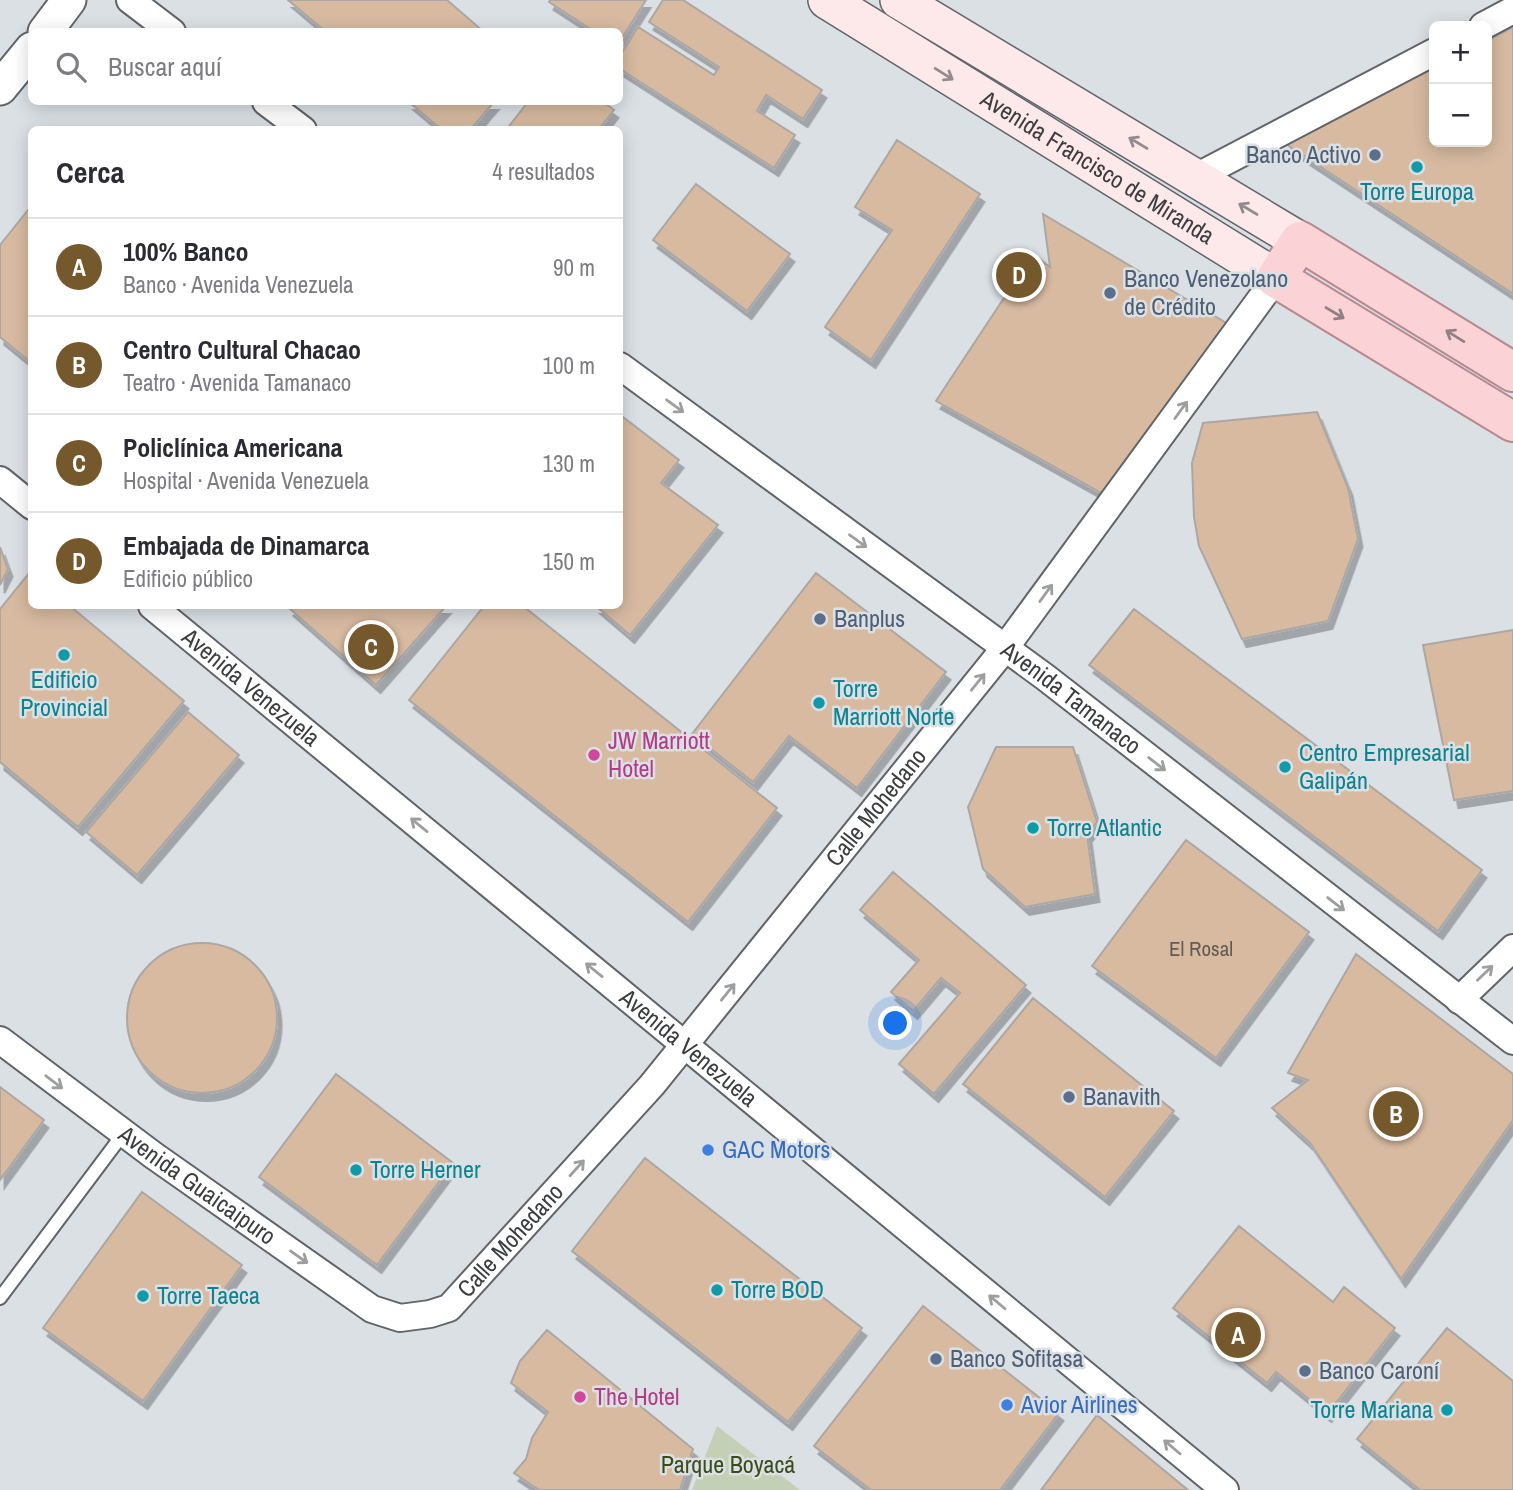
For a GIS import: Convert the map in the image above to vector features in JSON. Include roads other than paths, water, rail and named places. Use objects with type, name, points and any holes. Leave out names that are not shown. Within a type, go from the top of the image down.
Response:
[{"type":"main road","name":"Avenida Francisco de Miranda","points":[[827,0],[1513,422]]},
{"type":"main road","name":"Avenida Francisco de Miranda","points":[[899,0],[1196,177],[1513,372]]},
{"type":"main road","name":"Calle Mohedano","points":[[1276,278],[1300,241]]},
{"type":"street","points":[[48,28],[69,0]]},
{"type":"street","points":[[130,0],[167,28]]},
{"type":"street","points":[[1492,21],[1513,10]]},
{"type":"street","points":[[0,88],[28,54]]},
{"type":"street","points":[[1196,177],[1429,55]]},
{"type":"street","points":[[269,105],[298,126]]},
{"type":"street","name":"Calle Mohedano","points":[[400,1318],[449,1308],[652,1085],[1005,648],[1276,278]]},
{"type":"street","name":"Avenida Tamanaco","points":[[623,368],[1005,648],[1513,1041]]},
{"type":"street","points":[[0,480],[28,503]]},
{"type":"street","name":"Avenida Venezuela","points":[[156,609],[1225,1490]]},
{"type":"street","points":[[1458,999],[1513,948]]},
{"type":"street","name":"Avenida Guaicaipuro","points":[[0,1040],[123,1134],[372,1309],[400,1318]]},
{"type":"lane","points":[[0,1297],[123,1134]]},
{"type":"place","name":"Banco Activo","points":[[1375,155]]},
{"type":"place","name":"Torre Europa","points":[[1417,167]]},
{"type":"place","name":"Embajada de Dinamarca","points":[[1019,275]]},
{"type":"place","name":"Banco Venezolano de Crédito","points":[[1110,293]]},
{"type":"place","name":"Banplus","points":[[820,619]]},
{"type":"place","name":"Policlínica Americana","points":[[371,647]]},
{"type":"place","name":"Edificio Provincial","points":[[64,655]]},
{"type":"place","name":"Torre Marriott Norte","points":[[819,703]]},
{"type":"place","name":"JW Marriott Hotel","points":[[594,755]]},
{"type":"place","name":"Centro Empresarial Galipán","points":[[1285,767]]},
{"type":"place","name":"Torre Atlantic","points":[[1033,828]]},
{"type":"place","name":"Banavith","points":[[1069,1097]]},
{"type":"place","name":"Centro Cultural Chacao","points":[[1396,1114]]},
{"type":"place","name":"GAC Motors","points":[[708,1150]]},
{"type":"place","name":"Torre Herner","points":[[356,1170]]},
{"type":"place","name":"Torre BOD","points":[[717,1290]]},
{"type":"place","name":"Torre Taeca","points":[[143,1296]]},
{"type":"place","name":"100% Banco","points":[[1238,1335]]},
{"type":"place","name":"Banco Sofitasa","points":[[936,1359]]},
{"type":"place","name":"Banco Caroní","points":[[1305,1371]]},
{"type":"place","name":"The Hotel","points":[[580,1397]]},
{"type":"place","name":"Avior Airlines","points":[[1007,1405]]},
{"type":"place","name":"Torre Mariana","points":[[1447,1410]]},
{"type":"park label","name":"Parque Boyacá","points":[[728,1465]]}]
